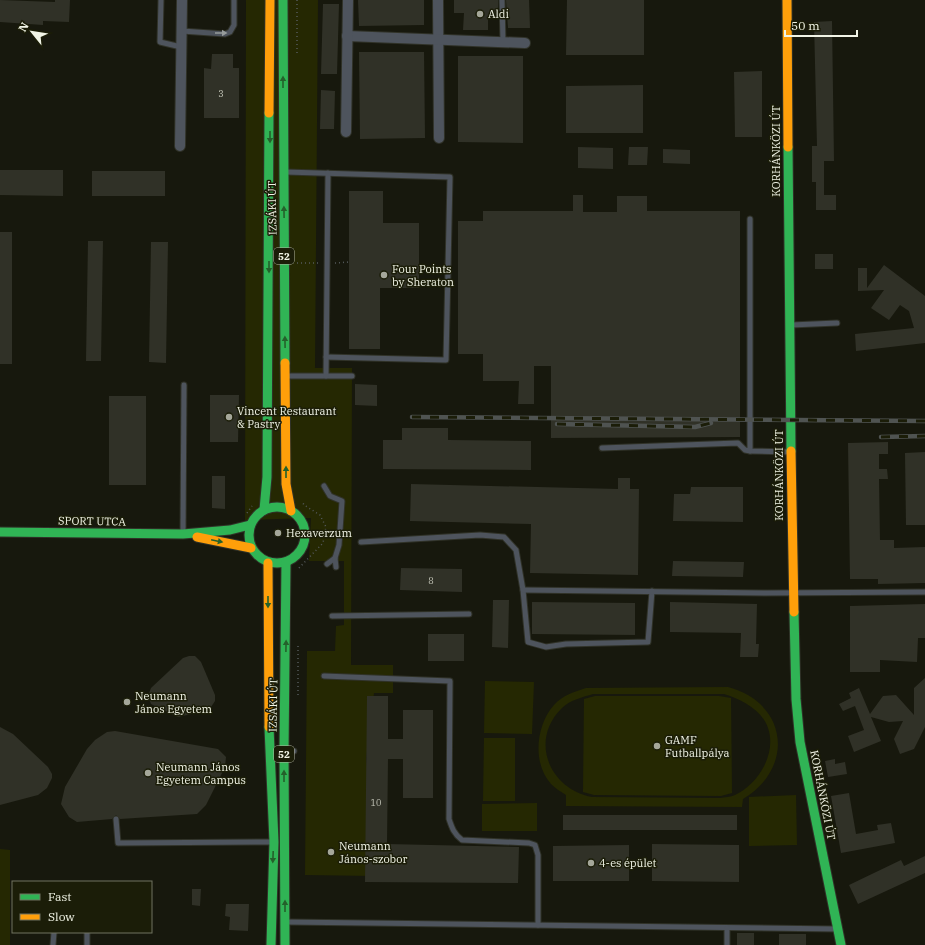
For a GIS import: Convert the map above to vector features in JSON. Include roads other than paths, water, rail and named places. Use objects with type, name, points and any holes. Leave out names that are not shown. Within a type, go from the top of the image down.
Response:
[{"type":"main road","name":"IZSÁKI ÚT","points":[[264,510],[267,477],[270,0]]},
{"type":"main road","name":"IZSÁKI ÚT","points":[[283,0],[286,484],[291,511]]},
{"type":"main road","name":"KORHÁNKÖZI ÚT","points":[[787,0],[791,452],[796,700],[800,742],[841,945]]},
{"type":"main road","points":[[280,507],[291,511],[301,521],[304,527],[305,542],[298,554],[286,562],[280,564],[268,563],[258,557],[251,548],[248,537],[250,526],[254,518],[264,510],[280,507]]},
{"type":"main road","points":[[183,534],[230,530],[250,526]]},
{"type":"main road","name":"SPORT UTCA","points":[[0,532],[183,534]]},
{"type":"main road","points":[[183,534],[251,548]]},
{"type":"main road","name":"IZSÁKI ÚT","points":[[285,945],[284,751],[286,562]]},
{"type":"main road","name":"IZSÁKI ÚT","points":[[268,563],[268,729],[274,842],[271,945]]},
{"type":"street","points":[[180,146],[182,0]]},
{"type":"street","points":[[346,132],[348,0]]},
{"type":"street","points":[[438,0],[439,138]]},
{"type":"street","points":[[348,36],[524,43]]},
{"type":"lane","points":[[160,0],[160,42],[182,47]]},
{"type":"lane","points":[[182,31],[225,34],[230,32],[234,25],[234,0]]},
{"type":"lane","points":[[502,0],[503,42]]},
{"type":"lane","points":[[283,172],[450,177],[446,360],[326,357]]},
{"type":"lane","points":[[326,376],[328,173]]},
{"type":"lane","points":[[750,219],[750,451]]},
{"type":"lane","points":[[790,325],[837,323]]},
{"type":"lane","points":[[285,376],[352,376]]},
{"type":"lane","points":[[183,534],[184,385]]},
{"type":"lane","points":[[602,448],[738,443],[745,450],[750,451],[791,452]]},
{"type":"lane","points":[[324,486],[330,496],[342,501],[339,545],[335,558],[336,567]]},
{"type":"lane","points":[[361,542],[480,535],[504,537],[516,550],[523,590],[528,642],[546,647],[566,644],[648,642],[652,591]]},
{"type":"lane","points":[[327,564],[335,558]]},
{"type":"lane","points":[[523,590],[793,593],[925,592]]},
{"type":"lane","points":[[332,616],[469,614]]},
{"type":"lane","points":[[324,676],[450,681],[449,819],[451,827],[454,833],[462,840],[530,843],[535,845],[538,855],[538,925]]},
{"type":"lane","points":[[268,729],[276,746],[284,751],[294,751]]},
{"type":"lane","points":[[116,819],[118,843],[274,842]]},
{"type":"lane","points":[[271,922],[838,929]]},
{"type":"lane","points":[[727,928],[727,945]]},
{"type":"lane","points":[[54,933],[54,945]]},
{"type":"lane","points":[[87,933],[87,945]]},
{"type":"railway","points":[[412,417],[925,421]]},
{"type":"railway","points":[[557,424],[695,427],[711,423]]},
{"type":"railway","points":[[881,437],[925,436]]},
{"type":"place","name":"Aldi","points":[[480,14]]},
{"type":"place","name":"Four Points by Sheraton","points":[[384,275]]},
{"type":"place","name":"Vincent Restaurant & Pastry","points":[[229,417]]},
{"type":"place","name":"Hexaverzum","points":[[278,533]]},
{"type":"place","name":"Neumann János Egyetem","points":[[127,702]]},
{"type":"place","name":"GAMF Futballpálya","points":[[657,746]]},
{"type":"place","name":"Neumann János Egyetem Campus","points":[[148,773]]},
{"type":"place","name":"Neumann János-szobor","points":[[331,852]]},
{"type":"place","name":"4-es épület","points":[[591,863]]}]
